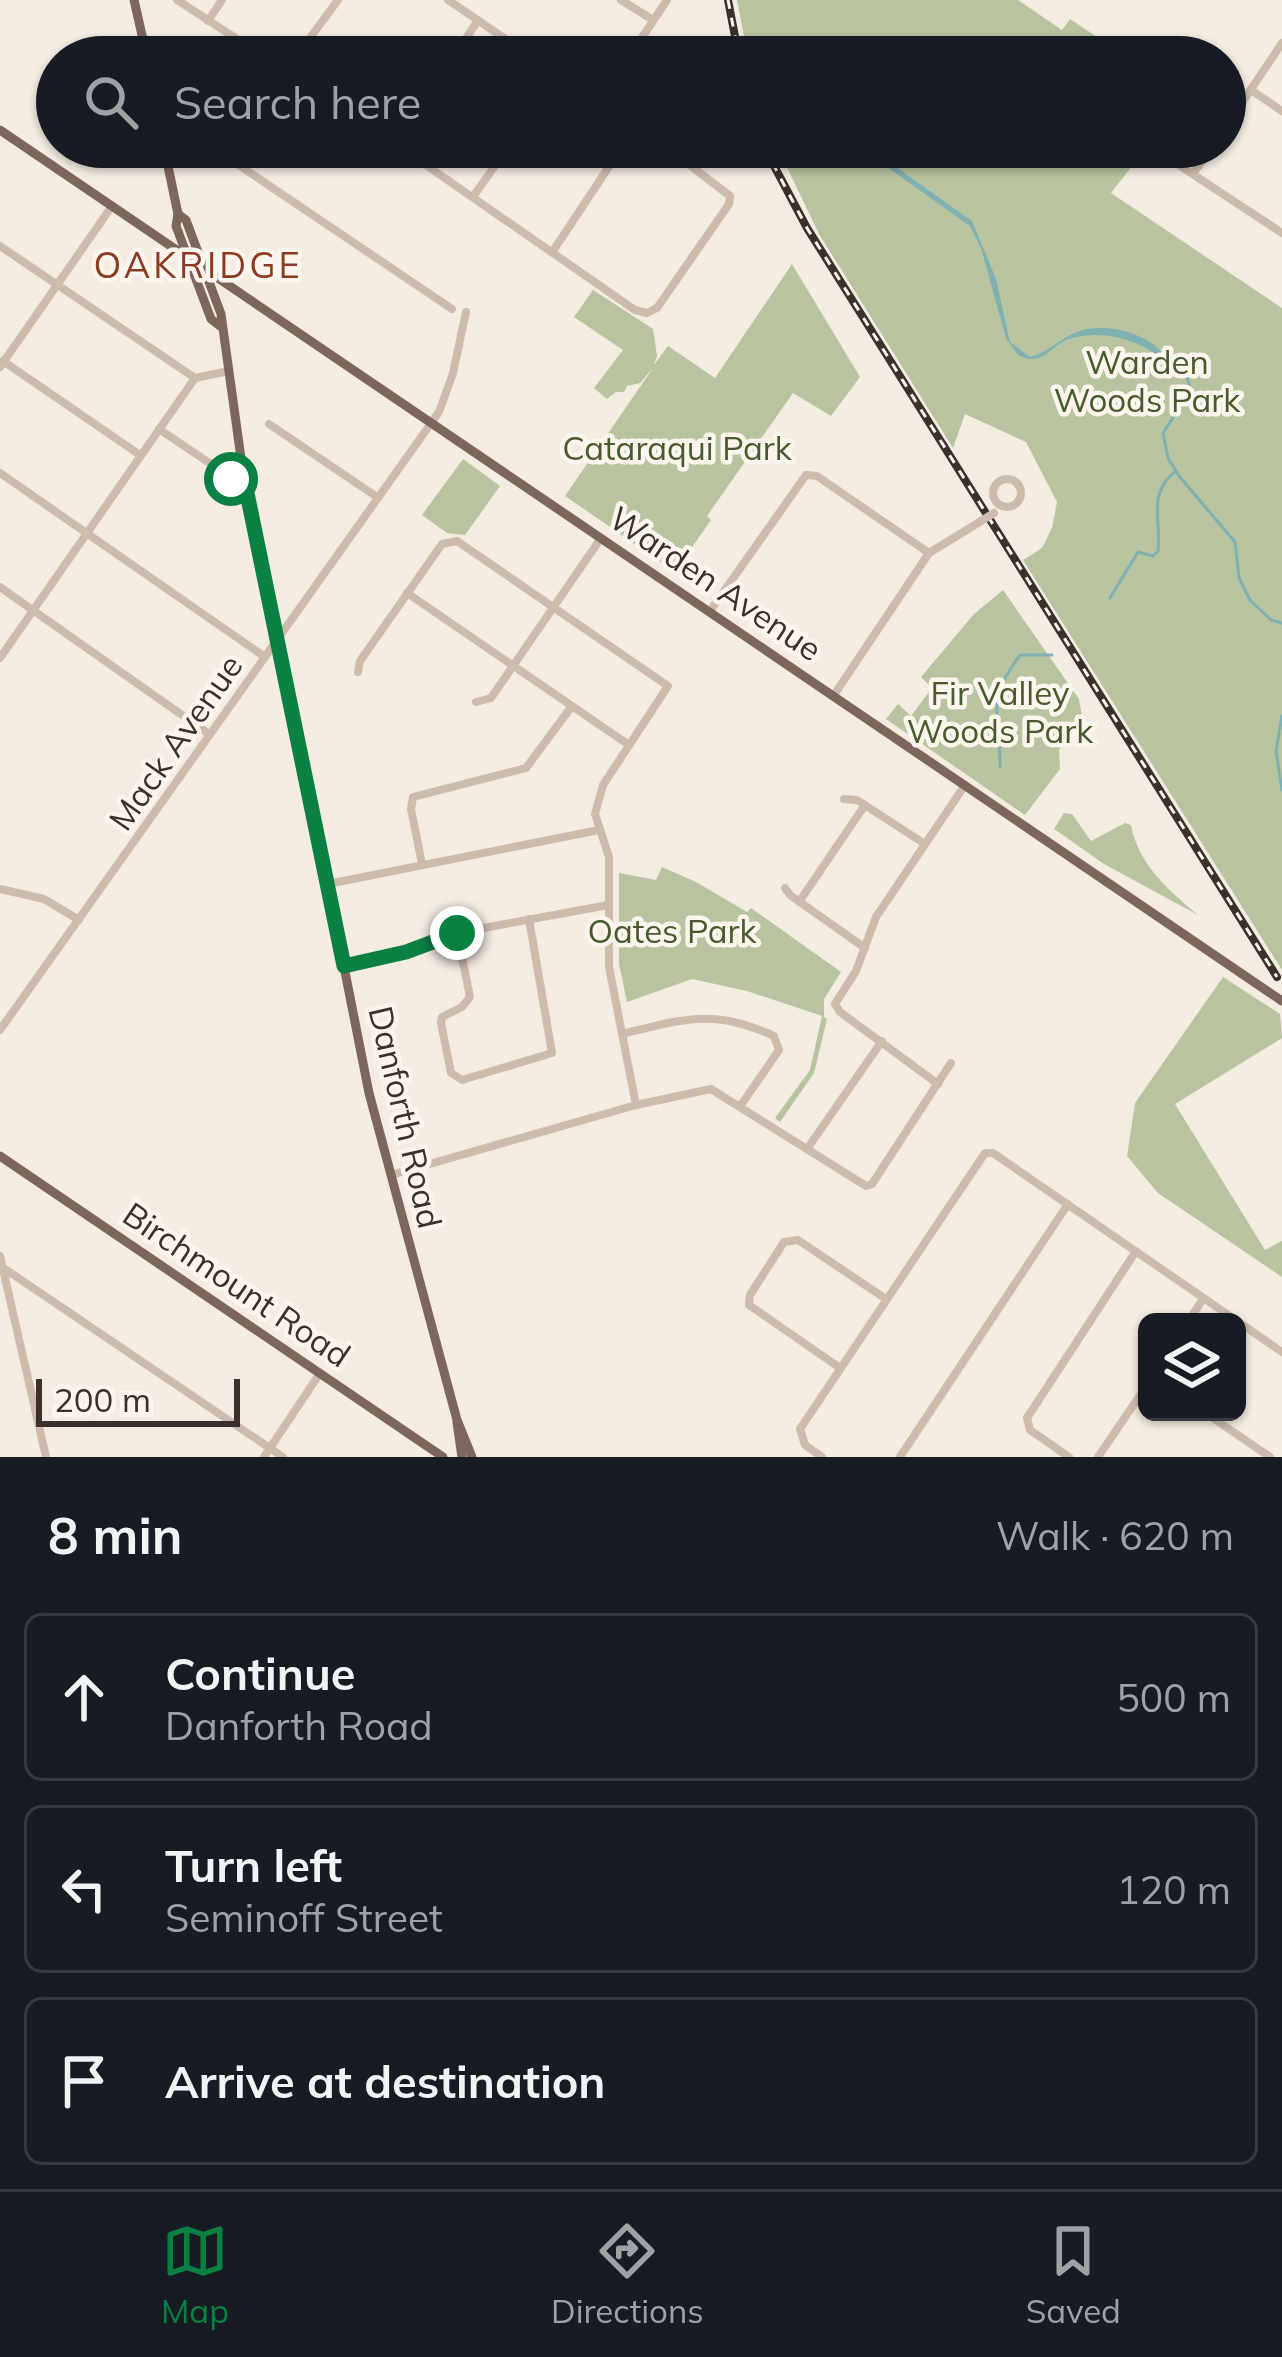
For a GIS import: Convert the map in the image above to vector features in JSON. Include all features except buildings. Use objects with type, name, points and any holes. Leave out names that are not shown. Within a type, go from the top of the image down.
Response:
[{"type":"main road","points":[[134,0],[142,36]]},
{"type":"main road","name":"Warden Avenue","points":[[0,130],[36,154]]},
{"type":"main road","name":"Warden Avenue","points":[[56,168],[1282,1000]]},
{"type":"main road","name":"Danforth Road","points":[[168,168],[176,226],[211,319],[220,326]]},
{"type":"main road","name":"Danforth Road","points":[[178,214],[186,220],[221,314],[245,487],[389,1175],[458,1423],[472,1457]]},
{"type":"main road","name":"Birchmount Road","points":[[0,1156],[443,1457]]},
{"type":"main road","name":"Danforth Road","points":[[458,1423],[462,1457]]},
{"type":"street","points":[[177,0],[232,36]]},
{"type":"street","points":[[208,21],[222,0]]},
{"type":"street","points":[[311,36],[338,0]]},
{"type":"street","points":[[448,0],[501,36]]},
{"type":"street","points":[[621,0],[653,20]]},
{"type":"street","points":[[643,36],[667,0]]},
{"type":"street","points":[[468,36],[478,20]]},
{"type":"street","points":[[1246,97],[1282,43]]},
{"type":"street","points":[[1251,90],[1282,111]]},
{"type":"street","points":[[243,168],[452,309]]},
{"type":"street","points":[[431,168],[635,310],[647,313],[657,308],[729,204],[730,196],[693,168]]},
{"type":"street","points":[[473,197],[493,168]]},
{"type":"street","points":[[553,251],[608,168]]},
{"type":"street","points":[[1183,168],[1282,233]]},
{"type":"street","points":[[1193,175],[1198,168]]},
{"type":"street","points":[[112,206],[1,363],[140,455]]},
{"type":"street","points":[[0,246],[195,378]]},
{"type":"street","name":"Mack Avenue","points":[[0,1030],[430,422],[453,373],[466,312]]},
{"type":"street","points":[[0,658],[195,378],[230,370]]},
{"type":"street","points":[[269,424],[377,497]]},
{"type":"street","points":[[159,429],[245,487]]},
{"type":"street","points":[[0,473],[265,657]]},
{"type":"street","points":[[710,611],[806,475],[817,476],[929,553]]},
{"type":"street","points":[[834,695],[929,553],[1004,506]]},
{"type":"street","points":[[476,702],[491,698],[601,538]]},
{"type":"street","points":[[358,672],[360,661],[449,540],[457,541],[668,686],[596,803],[598,830],[609,856],[608,967],[636,1105]]},
{"type":"street","points":[[0,587],[209,734]]},
{"type":"street","points":[[407,593],[629,745]]},
{"type":"street","points":[[422,864],[411,809],[413,796],[526,768],[572,706]]},
{"type":"street","points":[[938,1084],[840,1012],[836,1004],[856,971],[876,917],[965,785]]},
{"type":"street","points":[[844,799],[865,805],[925,844]]},
{"type":"street","points":[[799,902],[865,805]]},
{"type":"street","points":[[328,884],[598,830]]},
{"type":"street","points":[[785,887],[865,948]]},
{"type":"street","points":[[0,889],[44,899],[79,920]]},
{"type":"street","points":[[344,966],[406,952],[457,933],[608,905]]},
{"type":"street","points":[[457,933],[470,997],[442,1017],[441,1023],[451,1072],[462,1080],[552,1053],[529,919]]},
{"type":"street","points":[[622,1034],[706,1016],[727,1018],[774,1036],[779,1050],[741,1105]]},
{"type":"street","points":[[807,1149],[882,1041]]},
{"type":"street","points":[[389,1175],[701,1088],[719,1091],[860,1186],[872,1184],[951,1063]]},
{"type":"street","points":[[822,1457],[805,1445],[800,1430],[986,1153],[993,1153],[1282,1352]]},
{"type":"street","points":[[900,1457],[1068,1204]]},
{"type":"street","points":[[840,1369],[749,1305],[750,1295],[784,1243],[798,1240],[886,1299]]},
{"type":"street","points":[[1069,1457],[1027,1427],[1027,1418],[1136,1251]]},
{"type":"street","points":[[0,1256],[46,1457]]},
{"type":"street","points":[[2,1267],[267,1453],[283,1457]]},
{"type":"street","points":[[1194,1313],[1203,1299]]},
{"type":"street","points":[[267,1453],[320,1373]]},
{"type":"street","points":[[1098,1457],[1138,1398]]},
{"type":"street","points":[[1217,1421],[1270,1457]]},
{"type":"street","points":[[1042,1454],[1049,1444]]},
{"type":"green space","points":[[737,0],[1018,0],[1062,30],[1070,19],[1096,36],[744,36]]},
{"type":"green space","name":"Warden Woods Park","points":[[787,168],[1131,168],[1111,193],[1282,308],[1282,970],[1023,560],[1042,548],[1057,502],[1026,442],[965,414],[953,448],[819,234]]},
{"type":"green space","name":"Cataraqui Park","points":[[792,264],[860,377],[831,416],[793,393],[707,516],[711,520],[676,570],[671,569],[565,496],[653,368],[640,383],[607,399],[594,388],[623,350],[574,317],[593,290],[653,329],[654,365],[668,346],[715,378]]},
{"type":"green space","points":[[463,459],[500,486],[465,535],[447,533],[422,515]]},
{"type":"green space","name":"Fir Valley Woods Park","points":[[1003,590],[1079,699],[1083,722],[1059,750],[1060,769],[1025,815],[886,719],[898,704],[911,716],[932,688],[921,677],[974,614]]},
{"type":"green space","points":[[1064,813],[1072,814],[1091,841],[1125,823],[1131,825],[1148,864],[1198,915],[1104,864],[1054,829]]},
{"type":"green space","name":"Oates Park","points":[[662,867],[747,912],[751,908],[841,972],[824,999],[827,1019],[814,1073],[780,1122],[775,1118],[810,1070],[822,1016],[692,979],[627,1002],[619,964],[619,873],[656,880]]},
{"type":"green space","points":[[1223,977],[1280,1014],[1282,1038],[1175,1104],[1265,1250],[1282,1241],[1282,1277],[1158,1193],[1127,1156],[1135,1103]]},
{"type":"water","points":[[889,168],[898,168],[972,221],[996,279],[1010,342],[1030,357],[1076,332],[1106,328],[1143,338],[1169,363],[1135,343],[1097,335],[1069,339],[1034,359],[1018,355],[1006,338],[981,248],[970,226]]},
{"type":"waterway","points":[[1170,363],[1185,371],[1191,390],[1163,433],[1168,458],[1235,542],[1239,578],[1250,600],[1271,620],[1282,623]]},
{"type":"waterway","points":[[1110,598],[1138,552],[1153,556],[1158,551],[1158,499],[1176,471]]},
{"type":"waterway","points":[[1000,767],[997,709],[1002,685],[1020,655],[1052,655]]},
{"type":"waterway","points":[[1282,716],[1276,751],[1282,790]]},
{"type":"railway","points":[[728,0],[735,36]]},
{"type":"railway","points":[[775,168],[807,228],[1277,977]]},
{"type":"district","name":"OAKRIDGE","points":[[198,264]]},
{"type":"route","points":[[231,479],[247,493],[344,966],[406,952],[457,933]]}]
